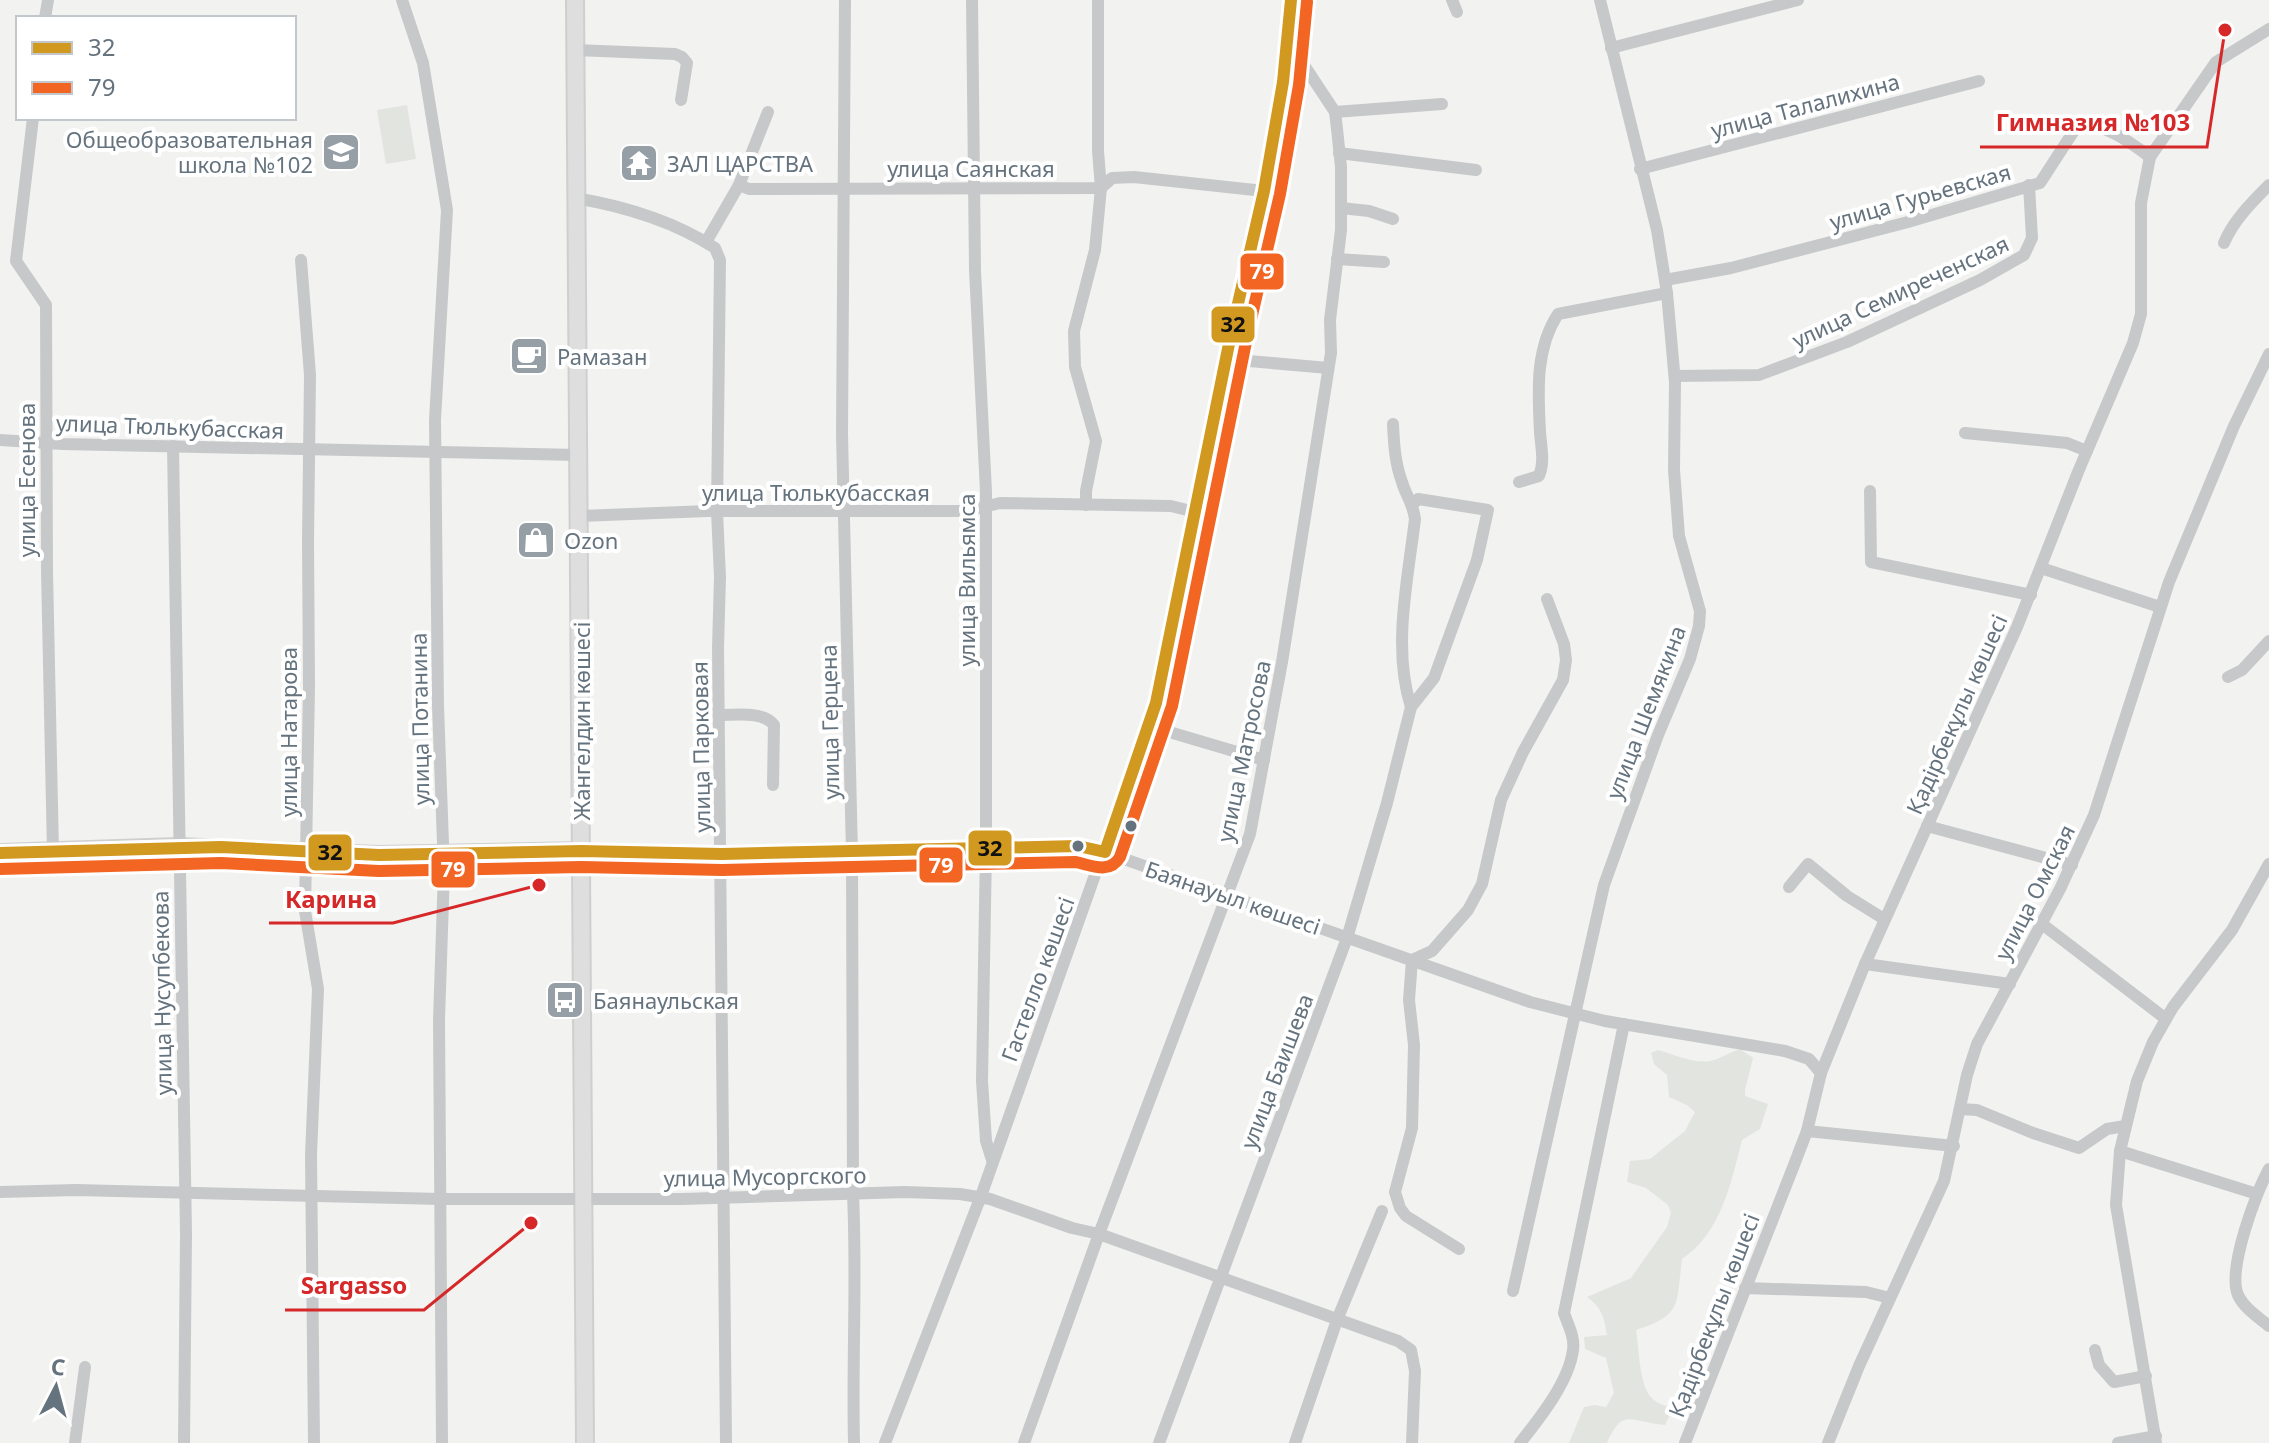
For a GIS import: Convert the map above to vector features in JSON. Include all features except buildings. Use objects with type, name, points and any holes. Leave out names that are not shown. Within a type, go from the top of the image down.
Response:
[{"type":"main road","name":"Жангелдин көшесі","points":[[575,0],[585,1443]]},
{"type":"main road","name":"Баянауыл көшесі","points":[[0,853],[178,847],[379,855],[581,851]]},
{"type":"street","name":"улица Потанина","points":[[402,0],[423,63],[447,210],[435,453],[444,871],[439,1020],[442,1443]]},
{"type":"street","name":"улица Герцена","points":[[845,0],[842,434],[852,853],[854,1443]]},
{"type":"street","name":"улица Вильямса","points":[[972,0],[975,270],[986,506],[982,1081],[986,1141],[992,1160]]},
{"type":"street","points":[[1086,505],[1096,441],[1075,367],[1074,331],[1095,250],[1101,188],[1098,151],[1098,0]]},
{"type":"street","name":"Гастелло көшесі","points":[[885,1443],[981,1196],[1149,726],[1264,191],[1287,52],[1291,0]]},
{"type":"street","name":"улица Шемякина","points":[[1513,1291],[1612,858],[1690,659],[1699,626],[1700,611],[1679,536],[1674,470],[1675,376],[1666,286],[1657,230],[1600,0]]},
{"type":"street","points":[[1611,48],[1798,0]]},
{"type":"street","name":"Қадірбекұлы көшесі","points":[[1685,1443],[1807,1131],[1821,1073],[1865,964],[2031,595],[2133,343],[2143,296],[2139,259],[2141,203],[2150,157],[2216,62],[2269,29]]},
{"type":"street","points":[[575,50],[675,54],[682,57],[687,63],[681,100]]},
{"type":"street","name":"улица Матросова","points":[[1024,1443],[1099,1234],[1250,834],[1264,760],[1328,368],[1341,208],[1335,112],[1298,56],[1287,52]]},
{"type":"street","name":"улица Талалихина","points":[[1640,169],[1979,81]]},
{"type":"street","points":[[1335,112],[1442,104]]},
{"type":"street","points":[[575,198],[630,211],[706,242],[739,185],[768,112]]},
{"type":"street","name":"улица Есенова","points":[[33,120],[16,261],[46,305],[53,852]]},
{"type":"street","name":"улица Гурьевская","points":[[1519,482],[1539,476],[1544,465],[1538,397],[1541,358],[1549,327],[1558,314],[1908,222],[2040,183],[2077,126],[2084,124],[2107,130],[2150,157]]},
{"type":"street","points":[[1339,153],[1476,170]]},
{"type":"street","name":"улица Саянская","points":[[739,185],[749,189],[1101,188],[1112,178],[1134,177],[1264,191]]},
{"type":"street","name":"улица Семиреченская","points":[[1675,376],[1759,375],[1847,342],[1991,274],[2024,255],[2032,238],[2029,185]]},
{"type":"street","points":[[2224,243],[2249,205],[2269,185]]},
{"type":"street","points":[[1341,208],[1369,211],[1393,219]]},
{"type":"street","name":"улица Парковая","points":[[706,242],[715,248],[720,260],[717,512],[726,1443]]},
{"type":"street","points":[[1337,259],[1384,262]]},
{"type":"street","name":"улица Натарова","points":[[301,260],[310,375],[305,911],[318,989],[311,1196],[314,1443]]},
{"type":"street","name":"улица Омская","points":[[1828,1443],[1890,1298],[1936,1203],[1954,1146],[1977,1044],[2042,924],[2094,815],[2160,607],[2234,426],[2269,354]]},
{"type":"street","points":[[1226,359],[1328,368]]},
{"type":"street","name":"улица Баишева","points":[[1393,424],[1394,458],[1413,504],[1415,519],[1403,627],[1404,685],[1411,707]]},
{"type":"street","points":[[1965,433],[2067,443],[2087,451]]},
{"type":"street","name":"улица Тюлькубасская","points":[[0,440],[579,455]]},
{"type":"street","name":"улица Нусупбекова","points":[[173,446],[186,1234],[184,1443]]},
{"type":"street","points":[[1870,491],[1871,562],[2031,595]]},
{"type":"street","name":"улица Баишева","points":[[1159,1443],[1347,938],[1387,803],[1411,707],[1427,689],[1444,652],[1477,560],[1488,510],[1418,499],[1413,504]]},
{"type":"street","name":"улица Тюлькубасская","points":[[580,516],[967,511],[1000,503],[1171,506],[1195,512]]},
{"type":"street","points":[[2041,568],[2160,607]]},
{"type":"street","points":[[1459,1249],[1406,1216],[1395,1192],[1412,1128],[1414,1045],[1409,1000],[1412,960],[1432,951],[1468,910],[1482,884],[1501,800],[1523,752],[1563,680],[1566,660],[1564,644],[1547,599]]},
{"type":"street","points":[[2228,677],[2242,670],[2269,641]]},
{"type":"street","points":[[720,715],[757,715],[774,725],[773,785]]},
{"type":"street","points":[[1149,726],[1264,760]]},
{"type":"street","points":[[1927,826],[2072,865]]},
{"type":"street","name":"Баянауыл көшесі","points":[[581,851],[852,853],[1078,846],[1105,852],[1530,1002],[1624,1024],[1785,1051],[1809,1059],[1821,1073]]},
{"type":"street","points":[[1789,887],[1808,864],[1847,896],[1884,919]]},
{"type":"street","points":[[2118,1443],[2156,1440],[2116,1205],[2125,1126],[2137,1081],[2153,1042],[2166,1019],[2232,930],[2269,864]]},
{"type":"street","points":[[2042,924],[2166,1019]]},
{"type":"street","points":[[1865,964],[2010,984]]},
{"type":"street","points":[[1520,1443],[1560,1386],[1573,1351],[1572,1335],[1564,1313],[1624,1024]]},
{"type":"street","points":[[1960,1109],[1977,1110],[2079,1148],[2107,1129],[2125,1126]]},
{"type":"street","points":[[1807,1131],[1954,1146]]},
{"type":"street","points":[[2120,1151],[2257,1194]]},
{"type":"street","points":[[2269,1169],[2257,1194],[2238,1256],[2235,1286],[2245,1306],[2269,1326]]},
{"type":"street","name":"улица Мусоргского","points":[[0,1192],[76,1190],[441,1199],[905,1192],[981,1196],[1072,1228],[1099,1234],[1398,1341],[1411,1350],[1415,1371],[1412,1443]]},
{"type":"street","points":[[1295,1443],[1337,1320],[1382,1211]]},
{"type":"street","points":[[1745,1288],[1866,1292],[1890,1298]]},
{"type":"street","points":[[2095,1350],[2099,1365],[2114,1382],[2146,1376]]},
{"type":"street","points":[[75,1443],[85,1367]]},
{"type":"shaded area","points":[[407,105],[416,159],[386,164],[377,110]]},
{"type":"shaded area","points":[[1740,1049],[1753,1058],[1745,1096],[1768,1104],[1760,1129],[1742,1140],[1728,1190],[1715,1221],[1695,1248],[1682,1259],[1675,1305],[1663,1319],[1636,1330],[1646,1390],[1655,1400],[1673,1409],[1665,1425],[1629,1419],[1618,1425],[1607,1443],[1569,1443],[1584,1407],[1606,1407],[1614,1393],[1606,1358],[1585,1349],[1584,1337],[1607,1335],[1602,1313],[1587,1297],[1631,1278],[1667,1227],[1671,1213],[1668,1205],[1646,1188],[1627,1182],[1630,1161],[1650,1159],[1685,1131],[1695,1112],[1669,1097],[1667,1075],[1654,1064],[1651,1053],[1658,1050],[1704,1062]]},
{"type":"transit line","name":"32","points":[[0,853],[221,847],[379,855],[581,851],[722,854],[1078,846],[1105,852],[1156,703],[1231,334],[1264,191],[1283,82],[1291,0]]},
{"type":"transit line","name":"79","points":[[0,869],[221,863],[379,871],[581,867],[722,870],[1076,862],[1111,866],[1120,857],[1172,706],[1247,337],[1280,194],[1299,85],[1307,2]]},
{"type":"place","name":"Гимназия №103","points":[[2225,30]]},
{"type":"place","name":"Общеобразовательная школа №102","points":[[341,152]]},
{"type":"place","name":"ЗАЛ ЦАРСТВА","points":[[639,163]]},
{"type":"place","name":"Рамазан","points":[[529,356]]},
{"type":"place","name":"Ozon","points":[[536,540]]},
{"type":"place","name":"Карина","points":[[539,885]]},
{"type":"place","name":"Баянаульская","points":[[565,1000]]},
{"type":"place","name":"Sargasso","points":[[531,1223]]}]
